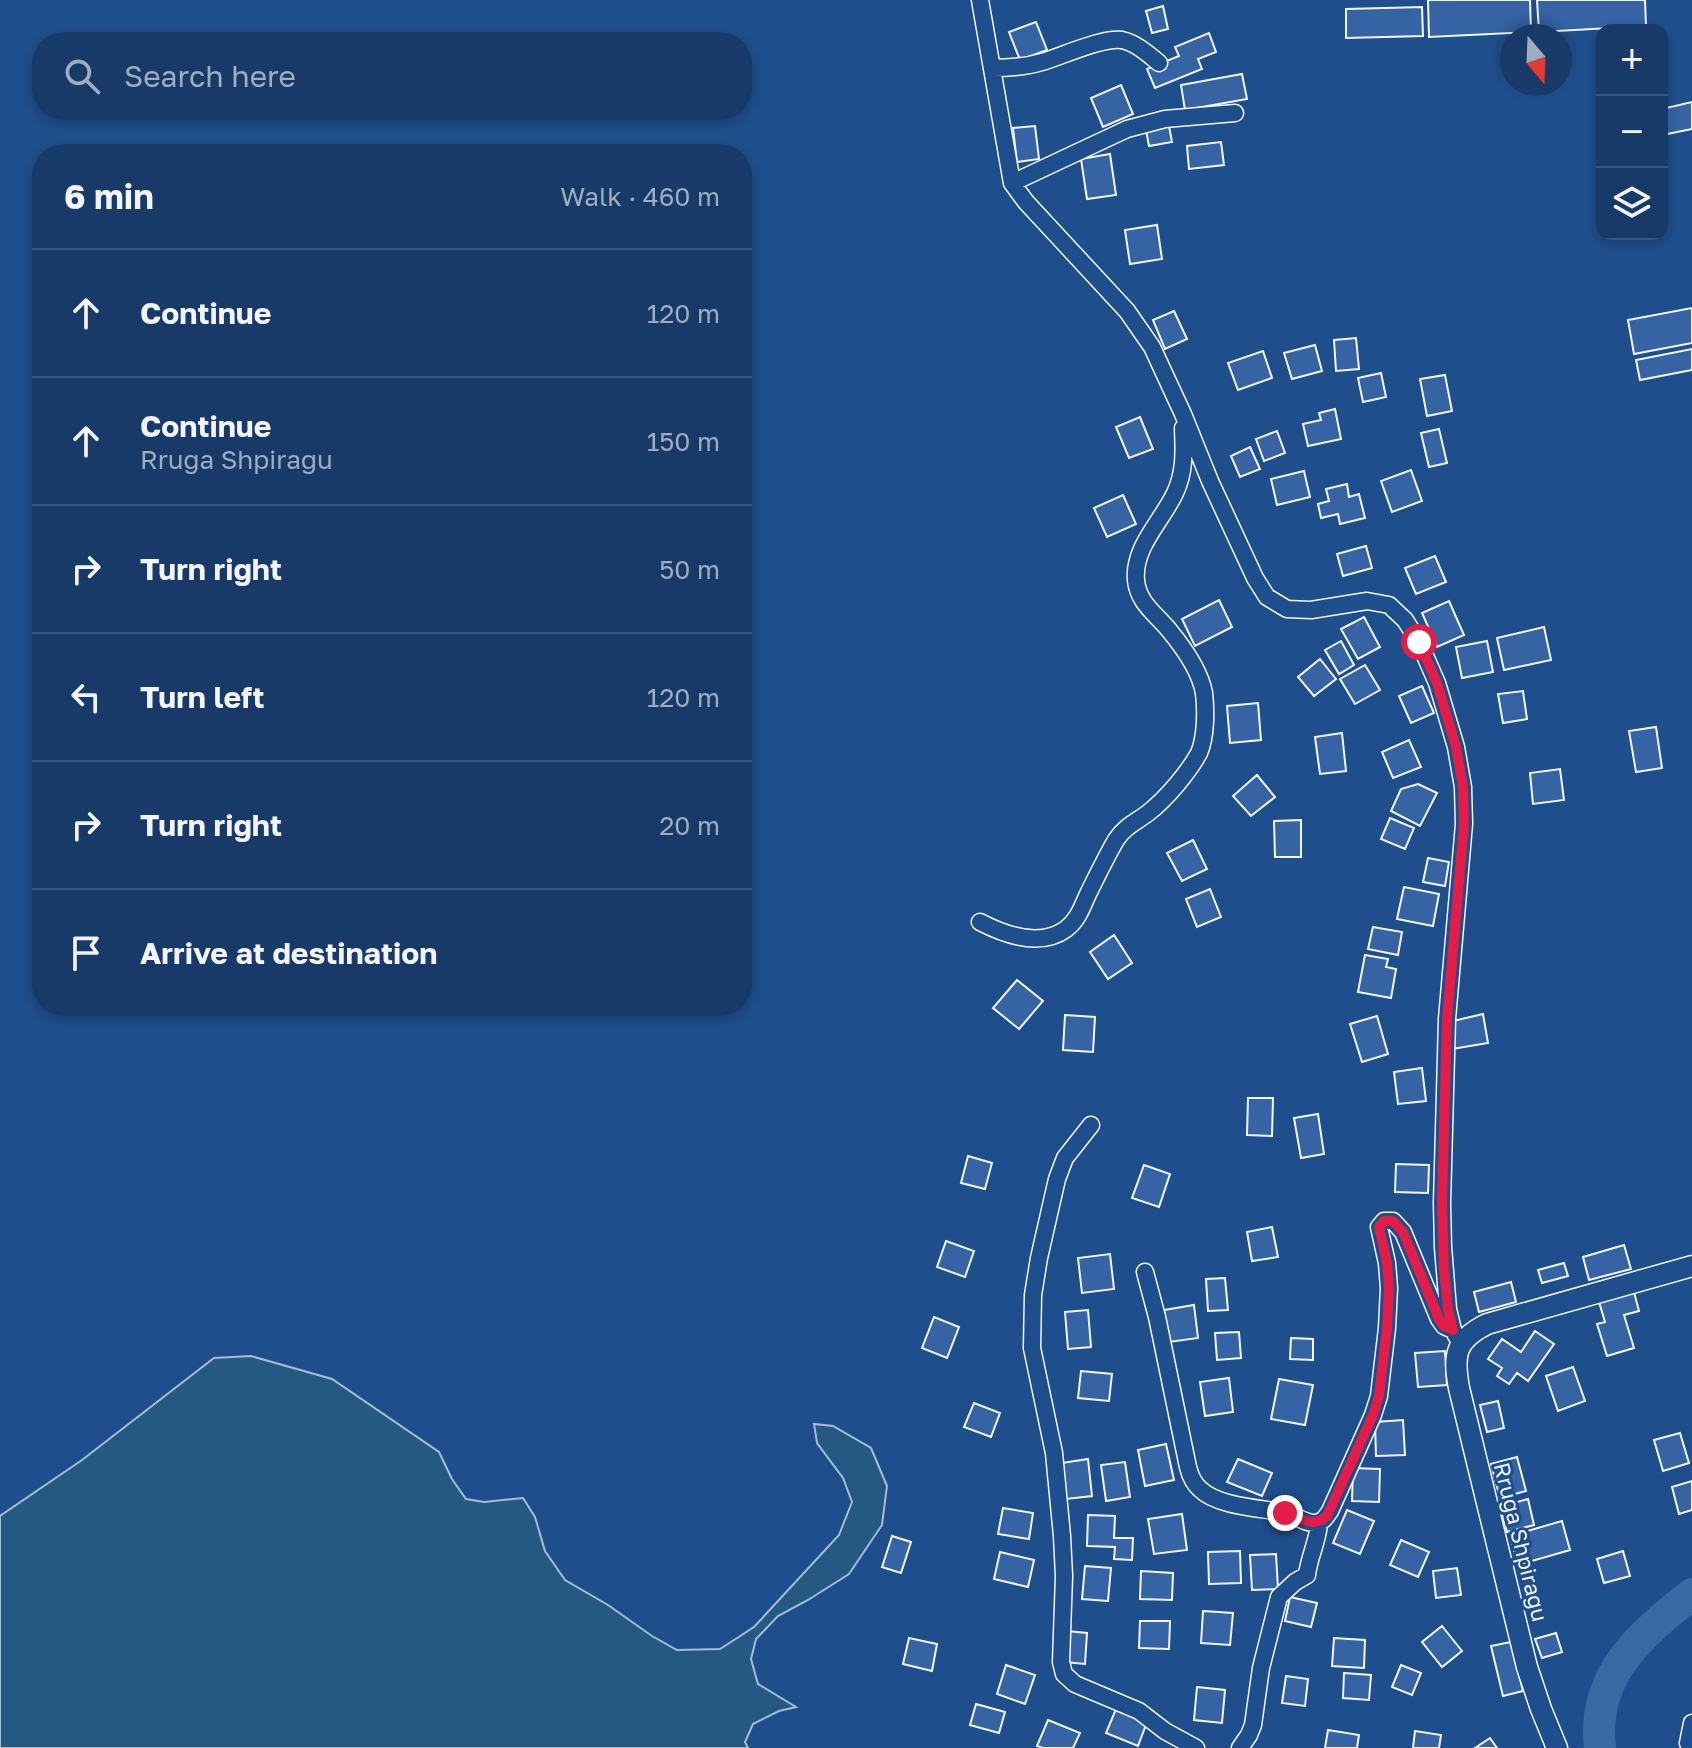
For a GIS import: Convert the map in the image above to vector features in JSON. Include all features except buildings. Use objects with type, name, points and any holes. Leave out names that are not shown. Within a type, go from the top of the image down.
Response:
[{"type":"street","points":[[980,0],[1012,183],[1127,311],[1152,347],[1183,414],[1184,466],[1175,494],[1141,552],[1136,581],[1147,608],[1168,628],[1193,665],[1204,692],[1204,733],[1200,751],[1166,797],[1147,814],[1129,824],[1117,838],[1077,918],[1065,931],[1046,938],[1027,938],[1003,934],[980,922]]},
{"type":"street","points":[[992,68],[1039,63],[1118,39],[1132,43],[1159,63]]},
{"type":"street","points":[[1012,183],[1127,129],[1165,119],[1235,113]]},
{"type":"street","name":"Rruga Shpiragu","points":[[1183,414],[1210,481],[1267,597],[1287,609],[1311,610],[1367,601],[1389,605],[1405,620],[1419,642],[1437,683],[1456,747],[1463,787],[1464,824],[1447,1019],[1442,1203],[1448,1309],[1457,1337],[1459,1388],[1527,1667],[1557,1748]]},
{"type":"street","points":[[1091,1125],[1065,1158],[1057,1179],[1033,1295],[1032,1348],[1053,1443],[1062,1536],[1061,1662],[1064,1674],[1075,1684],[1139,1711],[1165,1731],[1196,1748]]},
{"type":"street","points":[[1145,1272],[1194,1483],[1205,1494],[1217,1499],[1285,1513],[1308,1522],[1319,1522],[1327,1516],[1334,1503],[1379,1396],[1389,1288],[1379,1227],[1384,1221],[1393,1221],[1403,1232],[1439,1319],[1457,1337],[1487,1324],[1692,1266]]},
{"type":"street","points":[[1240,1748],[1253,1725],[1261,1668],[1279,1597],[1307,1575],[1319,1522]]},
{"type":"street","points":[[1690,1748],[1692,1723]]},
{"type":"shaded area","points":[[251,1356],[332,1379],[439,1452],[466,1499],[484,1502],[523,1498],[535,1517],[545,1551],[565,1580],[677,1650],[720,1649],[754,1627],[839,1535],[852,1502],[843,1478],[817,1443],[814,1424],[833,1426],[871,1448],[887,1486],[882,1525],[849,1574],[778,1616],[756,1639],[751,1659],[758,1684],[796,1707],[779,1711],[753,1724],[745,1742],[748,1748],[0,1748],[0,1516],[82,1460],[214,1358]]},
{"type":"waterway","points":[[1600,1748],[1599,1722],[1611,1678],[1623,1659],[1654,1625],[1692,1594]]},
{"type":"route","points":[[1285,1513],[1314,1523],[1327,1516],[1376,1407],[1381,1386],[1389,1300],[1387,1263],[1379,1227],[1384,1221],[1393,1221],[1403,1232],[1430,1302],[1444,1326],[1453,1330],[1444,1269],[1442,1203],[1447,1019],[1464,824],[1463,787],[1456,747],[1437,683],[1419,642]]}]
